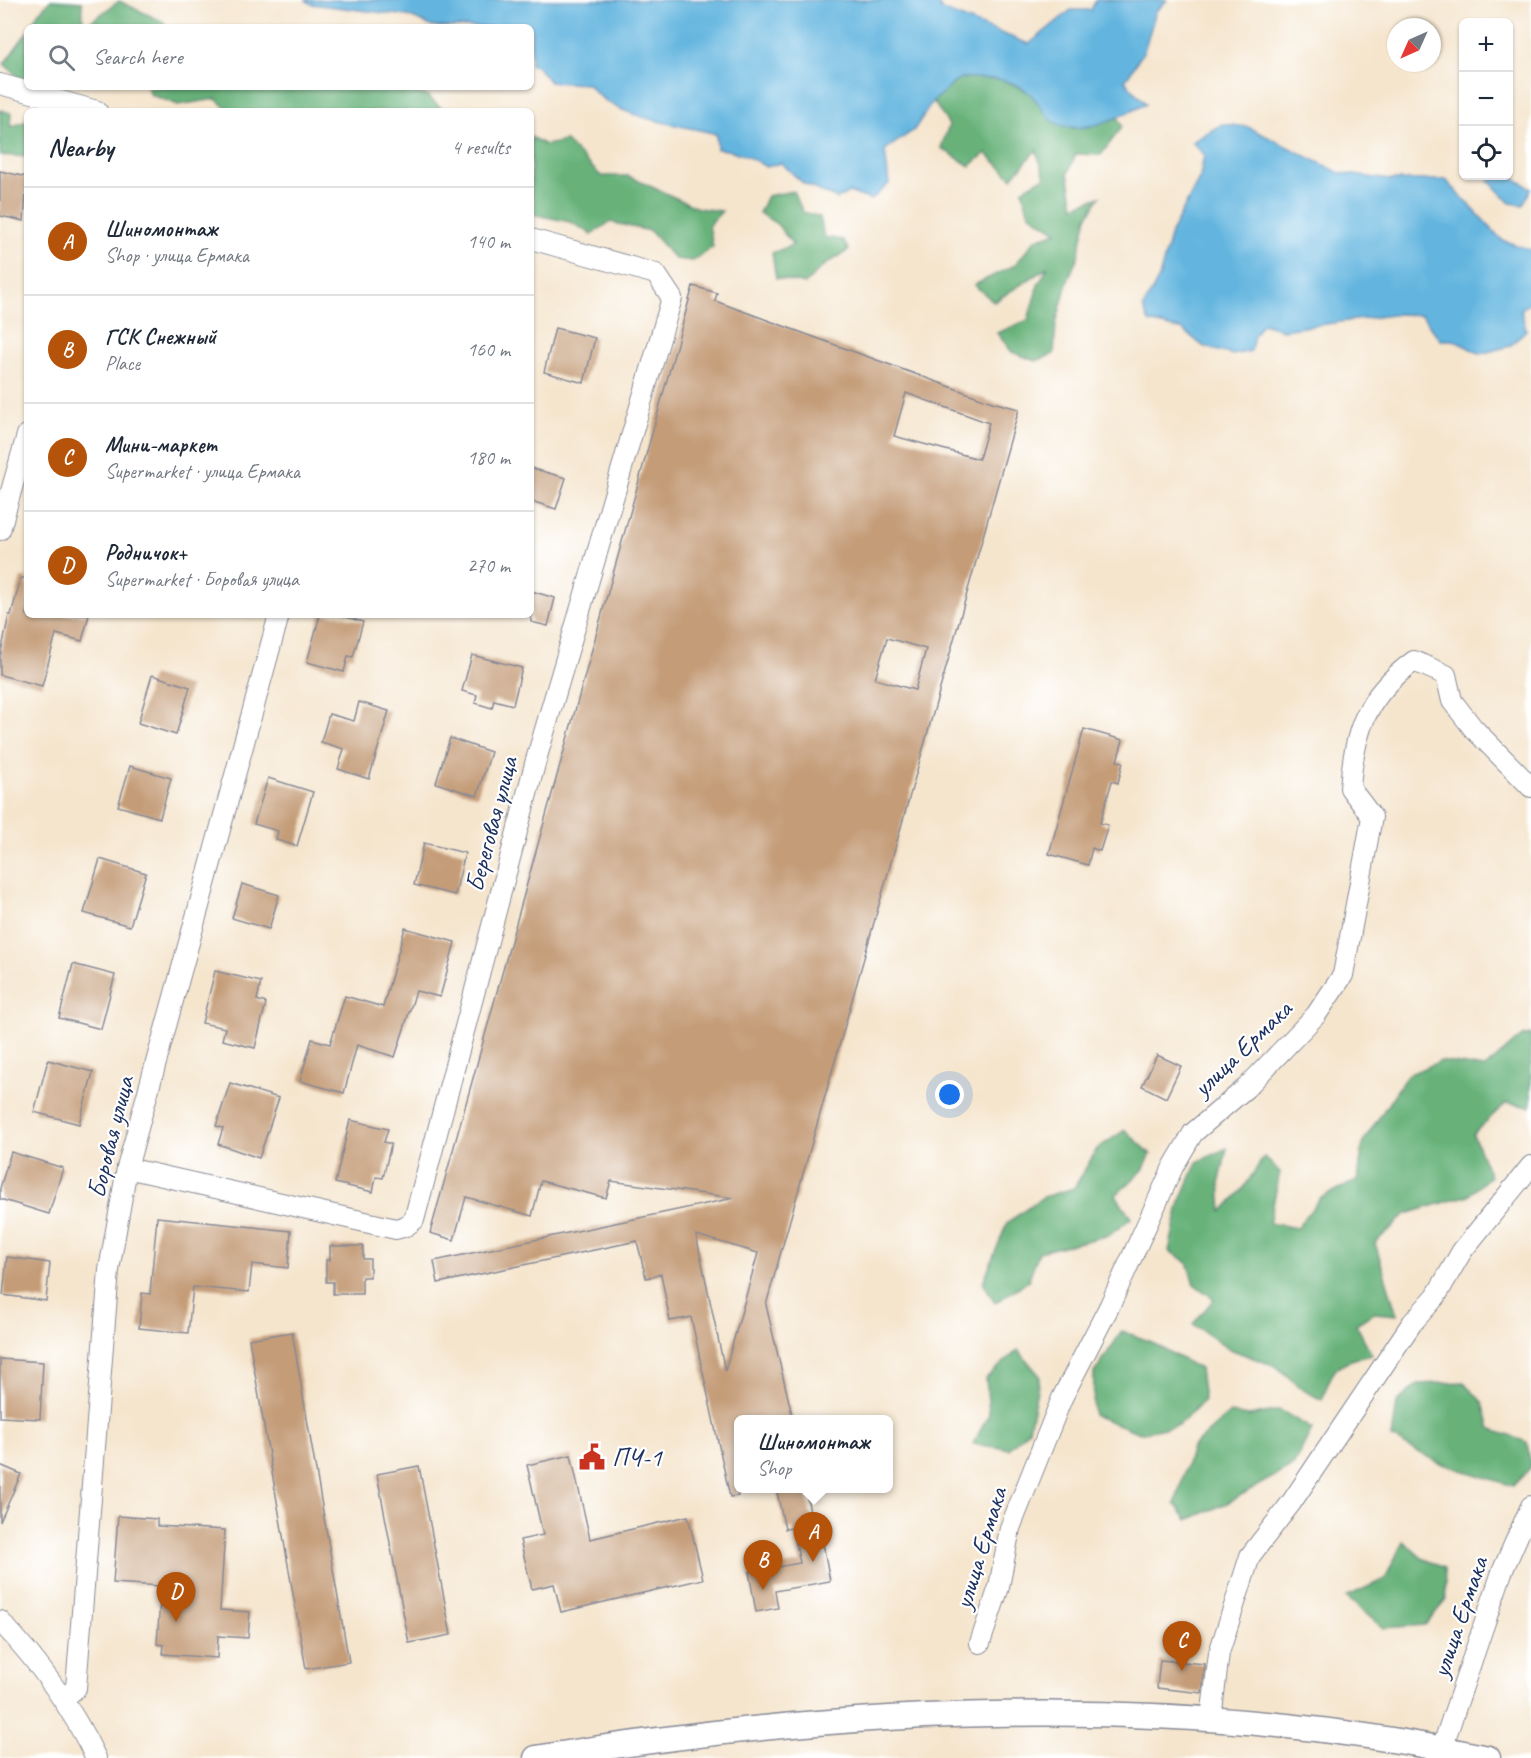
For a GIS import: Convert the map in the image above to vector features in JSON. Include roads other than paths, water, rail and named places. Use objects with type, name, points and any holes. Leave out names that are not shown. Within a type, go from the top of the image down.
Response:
[{"type":"street","points":[[0,84],[86,108]]},
{"type":"street","name":"Береговая улица","points":[[127,1168],[396,1229],[414,1220],[536,760],[672,298],[656,274],[534,240]]},
{"type":"street","points":[[0,530],[24,446]]},
{"type":"street","name":"Боровая улица","points":[[70,1693],[108,1280],[127,1168],[278,618]]},
{"type":"street","name":"улица Ермака","points":[[980,1643],[999,1587],[1010,1528],[1049,1430],[1173,1167],[1193,1133],[1246,1088],[1316,1015],[1343,975],[1372,817],[1350,788],[1352,750],[1363,717],[1396,674],[1414,661],[1446,675],[1452,700],[1459,710],[1473,728],[1531,787]]},
{"type":"street","points":[[1211,1719],[1218,1653],[1250,1556],[1291,1503],[1412,1323],[1436,1296],[1462,1251],[1531,1166]]},
{"type":"street","name":"улица Ермака","points":[[1442,1748],[1502,1572],[1531,1506]]},
{"type":"street","points":[[0,1621],[70,1693],[96,1758]]},
{"type":"street","points":[[536,1758],[621,1744],[811,1722],[996,1715],[1113,1715],[1211,1719],[1314,1728],[1442,1748],[1488,1758]]},
{"type":"water","points":[[306,0],[936,0],[942,10],[1029,44],[1071,10],[1091,10],[1096,0],[1167,0],[1156,11],[1144,51],[1125,81],[1146,104],[1100,124],[1076,128],[1054,122],[1033,97],[1014,84],[997,79],[960,78],[933,101],[914,130],[885,150],[889,184],[871,200],[849,192],[837,199],[803,183],[781,163],[766,167],[743,155],[717,149],[716,134],[629,113],[599,96],[588,84],[550,82],[537,66],[534,66],[534,24],[426,24],[408,16],[311,4]]},
{"type":"water","points":[[1222,124],[1248,127],[1340,173],[1390,180],[1446,180],[1502,240],[1531,250],[1531,301],[1521,310],[1526,330],[1510,346],[1480,354],[1454,340],[1440,340],[1422,315],[1399,314],[1282,330],[1263,323],[1254,335],[1251,351],[1232,355],[1203,346],[1183,330],[1149,322],[1143,307],[1159,278],[1171,233],[1200,177],[1204,155],[1192,142]]},
{"type":"water","points":[[1513,177],[1531,188],[1523,205],[1510,203],[1489,181],[1513,180]]},
{"type":"place","name":"ПЧ-1","points":[[592,1457]]},
{"type":"place","name":"Шиномонтаж","points":[[813,1562]]},
{"type":"place","name":"ГСК Снежный","points":[[763,1590]]},
{"type":"place","name":"Родничок+","points":[[176,1622]]},
{"type":"place","name":"Мини-маркет","points":[[1182,1671]]}]
